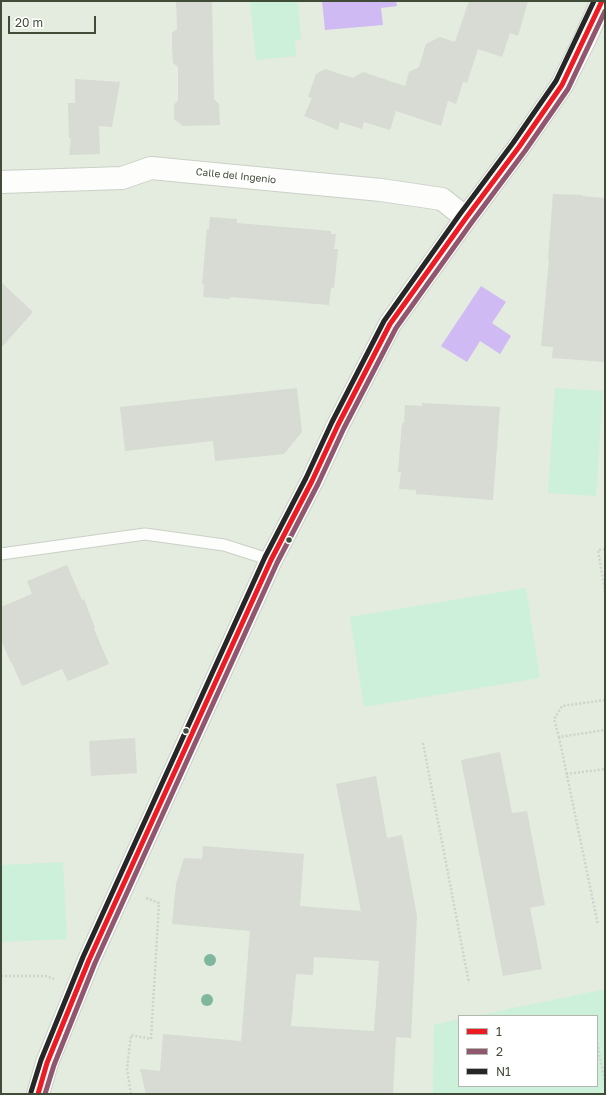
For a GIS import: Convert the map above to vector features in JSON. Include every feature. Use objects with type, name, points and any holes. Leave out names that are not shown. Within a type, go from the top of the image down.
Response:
[{"type":"street","points":[[38,1094],[47,1063],[77,989],[271,560],[312,482],[338,425],[390,324],[519,147],[562,85],[602,1]]},
{"type":"street","name":"Calle del Ingenio","points":[[1,182],[122,178],[151,168],[381,190],[442,199],[466,218]]},
{"type":"lane","points":[[1,554],[145,534],[224,545],[271,560]]},
{"type":"path","points":[[605,549],[598,550],[605,592]]},
{"type":"path","points":[[598,925],[554,719],[562,706],[605,700]]},
{"type":"path","points":[[559,738],[605,730]]},
{"type":"path","points":[[423,744],[469,983]]},
{"type":"path","points":[[566,774],[605,769]]},
{"type":"path","points":[[121,889],[159,903],[151,1038],[131,1035],[127,1069],[131,1094]]},
{"type":"path","points":[[1,976],[46,976],[77,989]]},
{"type":"path","points":[[598,1048],[605,1083]]},
{"type":"shaded area","points":[[1,1],[605,1],[605,1094],[1,1094]]},
{"type":"shaded area","points":[[322,1],[396,1],[397,6],[381,8],[383,25],[325,30]]},
{"type":"shaded area","points":[[481,286],[506,302],[492,323],[511,336],[500,354],[480,341],[467,362],[441,346]]},
{"type":"green space","points":[[250,1],[298,1],[301,40],[295,40],[296,56],[256,60]]},
{"type":"green space","points":[[555,388],[603,391],[596,496],[548,493]]},
{"type":"green space","points":[[526,588],[540,678],[364,707],[350,617]]},
{"type":"green space","points":[[63,862],[67,939],[1,942],[1,865]]},
{"type":"green space","points":[[605,989],[605,1094],[433,1094],[434,1025],[458,1019],[458,1087],[598,1087],[598,1015],[481,1015]]},
{"type":"building","points":[[176,1],[212,1],[214,99],[219,104],[220,125],[183,126],[174,119],[174,105],[178,100],[178,67],[173,63],[172,47],[172,33],[177,29]]},
{"type":"building","points":[[469,1],[528,1],[518,36],[510,33],[502,57],[478,49],[467,83],[463,82],[456,104],[448,101],[441,126],[396,111],[390,130],[364,122],[362,129],[340,122],[338,130],[304,116],[312,98],[308,97],[316,74],[325,69],[353,78],[363,72],[405,86],[409,72],[419,67],[426,44],[440,37],[455,42]]},
{"type":"building","points":[[75,79],[120,82],[112,127],[99,126],[100,154],[69,155],[71,138],[69,138],[68,103],[75,103]]},
{"type":"building","points":[[553,194],[582,195],[605,198],[605,362],[552,358],[553,347],[541,346]]},
{"type":"building","points":[[210,217],[237,219],[237,223],[331,231],[331,234],[336,234],[334,249],[338,249],[334,288],[331,288],[329,305],[230,297],[230,299],[203,297],[204,284],[202,284],[207,229],[209,229]]},
{"type":"building","points":[[1,282],[33,312],[1,348]]},
{"type":"building","points":[[297,388],[302,432],[284,454],[215,461],[213,441],[125,451],[120,407]]},
{"type":"building","points":[[422,403],[500,407],[493,500],[416,494],[416,490],[399,489],[401,472],[398,472],[405,405],[422,406]]},
{"type":"building","points":[[67,565],[82,600],[84,599],[95,628],[94,629],[109,664],[68,681],[62,669],[22,686],[1,640],[1,607],[32,594],[27,581]]},
{"type":"building","points":[[135,738],[137,773],[91,776],[89,741]]},
{"type":"building","points":[[500,752],[512,813],[527,811],[545,905],[530,908],[542,969],[503,976],[461,760]]},
{"type":"building","points":[[376,776],[387,838],[402,835],[417,916],[411,1038],[396,1037],[393,1094],[146,1094],[140,1069],[160,1071],[163,1034],[241,1041],[250,931],[172,924],[176,884],[184,858],[202,859],[203,846],[304,854],[300,906],[361,911],[336,784]],"holes":[[[314,957],[379,961],[374,1031],[291,1026],[296,974],[313,975]]]},
{"type":"transit line","name":"N1","points":[[31,1092],[41,1060],[83,957],[265,557],[384,321],[556,81],[594,1]]},
{"type":"transit line","name":"1","points":[[38,1094],[47,1063],[89,960],[271,560],[390,324],[519,147],[562,85],[602,1]]},
{"type":"transit line","name":"2","points":[[45,1094],[54,1065],[95,963],[277,563],[318,484],[344,428],[396,328],[525,151],[568,89],[605,11]]}]
